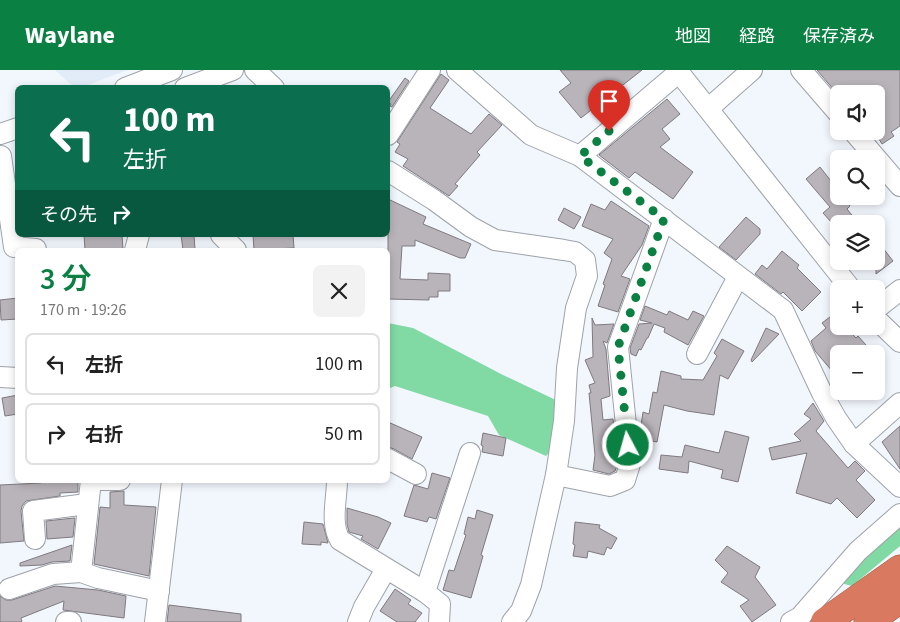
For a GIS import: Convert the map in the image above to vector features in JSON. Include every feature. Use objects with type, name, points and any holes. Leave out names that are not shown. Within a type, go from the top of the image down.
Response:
[{"type":"highway","points":[[825,622],[900,569]]},
{"type":"highway","points":[[868,622],[900,599]]},
{"type":"street","points":[[133,85],[172,70]]},
{"type":"street","points":[[193,85],[233,70]]},
{"type":"street","points":[[255,70],[271,85]]},
{"type":"street","points":[[390,132],[430,70]]},
{"type":"street","points":[[457,70],[531,134],[580,156],[783,310],[822,393],[836,418],[854,444],[900,487]]},
{"type":"street","points":[[709,108],[752,70]]},
{"type":"street","points":[[801,70],[830,104]]},
{"type":"street","points":[[580,156],[678,71],[844,280]]},
{"type":"street","points":[[0,134],[15,129]]},
{"type":"street","points":[[861,140],[900,186]]},
{"type":"street","points":[[6,154],[14,247],[36,248]]},
{"type":"street","points":[[390,172],[434,200],[471,227],[496,240],[575,252],[585,260],[587,276],[576,308],[567,368],[564,421],[556,475],[531,585],[521,610],[512,622]]},
{"type":"street","points":[[556,475],[610,486],[625,480],[630,464],[618,347],[664,219]]},
{"type":"street","points":[[223,237],[234,248]]},
{"type":"street","points":[[697,354],[738,276]]},
{"type":"street","points":[[885,302],[900,290]]},
{"type":"street","points":[[885,328],[900,342]]},
{"type":"street","points":[[0,378],[15,378]]},
{"type":"street","points":[[854,444],[900,403]]},
{"type":"street","points":[[426,592],[470,452]]},
{"type":"street","points":[[390,460],[416,474]]},
{"type":"street","points":[[81,572],[90,483]]},
{"type":"street","points":[[155,622],[172,483]]},
{"type":"street","points":[[337,483],[335,521],[336,533],[340,540],[426,592],[440,604],[439,622]]},
{"type":"street","points":[[35,539],[33,511],[87,504]]},
{"type":"street","points":[[791,622],[800,617],[858,551],[900,514]]},
{"type":"street","points":[[358,622],[364,607],[386,569]]},
{"type":"street","points":[[9,589],[53,574],[81,572],[98,578],[159,591]]},
{"type":"street","points":[[66,622],[71,622]]},
{"type":"shaded area","points":[[55,70],[127,70],[88,85],[72,85]]},
{"type":"green space","points":[[390,323],[413,328],[503,375],[560,402],[553,448],[546,456],[499,435],[488,416],[395,386],[390,388]]},
{"type":"green space","points":[[900,526],[900,546],[852,586],[841,583],[877,546]]},
{"type":"building","points":[[560,70],[642,70],[581,118],[559,92],[571,83]]},
{"type":"building","points":[[817,70],[900,70],[900,126],[891,132],[894,136],[882,144],[880,140],[885,140],[885,85],[830,85]]},
{"type":"building","points":[[441,74],[449,80],[430,108],[471,134],[489,114],[502,125],[477,152],[480,155],[455,184],[458,186],[449,196],[403,166],[408,159],[395,152],[400,144],[397,142]]},
{"type":"building","points":[[405,78],[409,81],[392,107],[390,106],[390,99]]},
{"type":"building","points":[[667,99],[680,114],[662,129],[670,139],[660,147],[693,172],[673,199],[635,172],[629,178],[599,155]]},
{"type":"building","points":[[820,167],[830,180],[830,205],[849,205],[847,209],[852,215],[830,215],[830,221],[823,213],[830,207],[806,179]]},
{"type":"building","points":[[390,200],[426,217],[423,224],[471,244],[465,258],[460,258],[415,240],[415,246],[402,246],[400,279],[428,280],[428,273],[450,274],[450,291],[438,291],[438,297],[429,297],[429,300],[390,299],[390,248],[388,248],[388,237],[390,237]]},
{"type":"building","points":[[611,201],[649,226],[642,245],[621,276],[630,279],[618,312],[598,306],[612,259],[604,253],[613,239],[582,226],[591,204],[605,210]]},
{"type":"building","points":[[564,208],[581,217],[574,229],[558,220]]},
{"type":"building","points":[[746,217],[760,229],[760,234],[736,260],[719,247]]},
{"type":"building","points":[[84,237],[122,237],[123,248],[85,248]]},
{"type":"building","points":[[181,237],[194,237],[195,248],[183,248]]},
{"type":"building","points":[[253,237],[293,237],[294,248],[254,248]]},
{"type":"building","points":[[782,251],[799,265],[797,268],[821,292],[802,311],[783,292],[781,294],[755,274],[762,265],[767,269]]},
{"type":"building","points":[[885,251],[893,261],[885,267]]},
{"type":"building","points":[[15,298],[15,319],[1,320],[0,300]]},
{"type":"building","points":[[645,306],[667,315],[669,311],[688,320],[693,311],[704,316],[688,345],[664,332],[665,328],[654,324],[648,338],[636,356],[631,354],[630,348],[639,324],[652,323],[640,320]]},
{"type":"building","points":[[830,317],[830,335],[853,335],[856,338],[858,336],[866,345],[830,345],[830,368],[815,351],[811,341],[826,328],[822,323]]},
{"type":"building","points":[[592,318],[595,325],[614,324],[607,343],[603,341],[606,349],[610,396],[601,399],[603,420],[613,419],[618,463],[615,471],[609,474],[593,470],[595,455],[589,385],[595,383],[585,360],[593,357]]},
{"type":"building","points":[[766,328],[779,334],[752,362],[751,360]]},
{"type":"building","points":[[722,339],[744,351],[728,379],[720,375],[714,415],[664,405],[657,442],[639,439],[643,412],[649,414],[653,392],[657,393],[661,371],[681,376],[681,379],[703,380],[717,356],[714,353]]},
{"type":"building","points":[[15,396],[15,414],[5,416],[2,398]]},
{"type":"building","points":[[813,403],[824,421],[816,431],[848,468],[855,461],[865,471],[856,480],[875,500],[857,518],[837,498],[831,504],[796,493],[807,453],[772,460],[769,448],[801,441],[794,434],[811,419],[804,414]]},
{"type":"building","points":[[390,423],[422,437],[412,459],[390,448]]},
{"type":"building","points":[[900,426],[900,469],[882,442]]},
{"type":"building","points":[[725,431],[749,437],[738,482],[721,478],[723,470],[689,461],[688,473],[659,469],[661,455],[682,457],[685,445],[719,453]]},
{"type":"building","points":[[483,433],[506,438],[503,456],[482,452]]},
{"type":"building","points":[[432,473],[450,478],[436,519],[429,517],[427,522],[404,516],[414,485],[428,489]]},
{"type":"building","points":[[78,483],[78,492],[60,493],[60,496],[26,501],[21,511],[24,541],[0,543],[0,485]]},
{"type":"building","points":[[124,491],[124,505],[156,507],[149,576],[94,564],[100,507],[110,508],[110,492]]},
{"type":"building","points":[[347,508],[391,523],[378,549],[361,539],[363,536],[349,532]]},
{"type":"building","points":[[477,510],[493,515],[471,598],[443,590],[449,570],[454,571],[466,535],[464,534],[468,517],[475,519]]},
{"type":"building","points":[[75,518],[73,537],[47,539],[46,521]]},
{"type":"building","points":[[304,522],[323,524],[328,543],[321,542],[321,545],[302,544]]},
{"type":"building","points":[[575,522],[600,525],[599,528],[617,538],[611,549],[607,547],[604,555],[588,551],[587,558],[573,556]]},
{"type":"building","points":[[72,545],[70,561],[20,566],[20,563]]},
{"type":"building","points":[[727,546],[760,567],[755,577],[776,605],[752,622],[740,606],[749,600],[721,582],[728,573],[715,560]]},
{"type":"building","points":[[55,586],[98,590],[126,596],[124,618],[63,610],[64,601],[21,618],[22,622],[0,622],[0,596],[6,600],[12,600]]},
{"type":"building","points":[[395,589],[411,600],[408,604],[422,613],[415,622],[397,622],[380,611]]},
{"type":"building","points":[[169,605],[241,614],[241,622],[167,622]]},
{"type":"route","points":[[609,131],[580,156],[664,219],[618,347],[628,445]]}]
